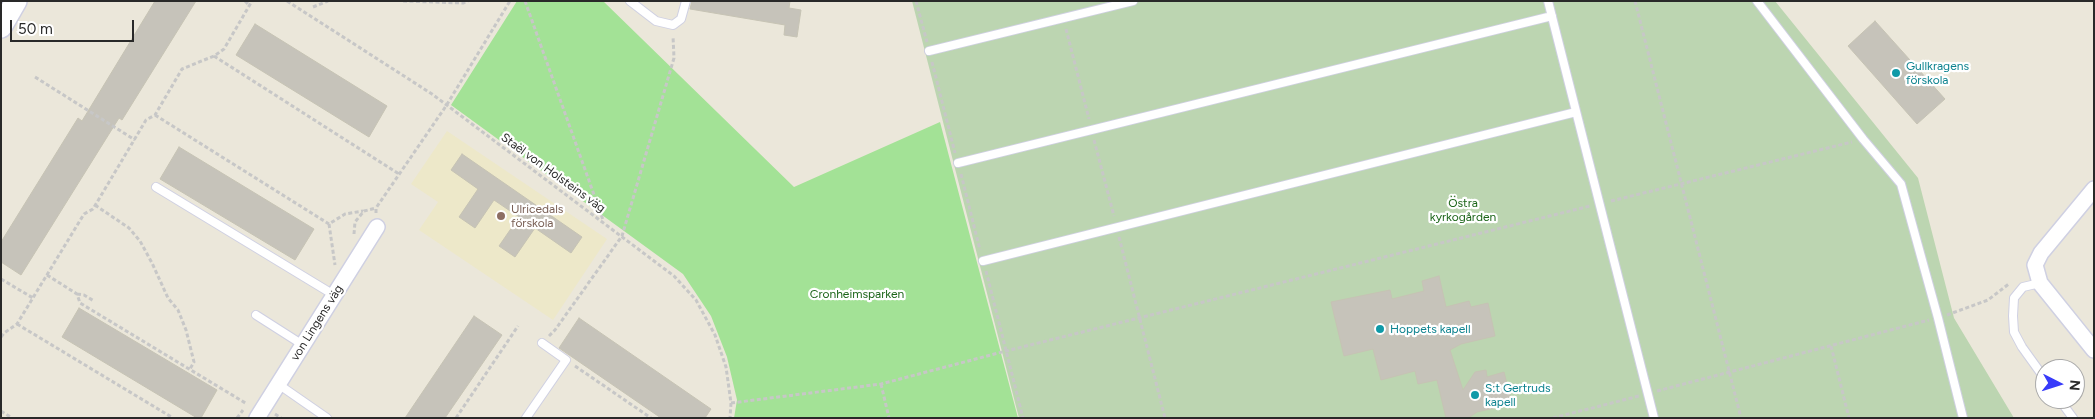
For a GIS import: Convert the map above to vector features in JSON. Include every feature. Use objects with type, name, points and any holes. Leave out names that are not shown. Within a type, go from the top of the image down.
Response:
[{"type":"main road","points":[[3,24],[16,1]]},
{"type":"street","points":[[2094,188],[2041,253],[2035,265],[2040,283],[2094,350]]},
{"type":"street","name":"von Lingens väg","points":[[257,418],[377,227]]},
{"type":"lane","points":[[630,1],[656,21],[672,25],[681,20],[686,1]]},
{"type":"lane","points":[[929,51],[1133,1]]},
{"type":"lane","points":[[1548,1],[1654,418]]},
{"type":"lane","points":[[1757,1],[1900,184],[1938,318],[1963,418]]},
{"type":"lane","points":[[958,163],[1552,16]]},
{"type":"lane","points":[[983,261],[1576,112]]},
{"type":"lane","points":[[156,188],[334,295]]},
{"type":"lane","points":[[2035,365],[2014,332],[2014,298],[2023,287],[2040,283]]},
{"type":"lane","points":[[256,315],[303,345]]},
{"type":"lane","points":[[526,418],[566,360],[542,343]]},
{"type":"lane","points":[[278,384],[327,418]]},
{"type":"path","points":[[1,338],[4,333],[17,324],[84,214],[93,210],[146,120],[155,116],[182,69],[214,56],[224,49],[251,3],[244,1]]},
{"type":"path","name":"Staël von Holsteins väg","points":[[287,1],[432,94],[604,221],[674,276],[696,300],[715,335],[724,359],[732,403],[730,418]]},
{"type":"path","points":[[313,7],[328,1]]},
{"type":"path","points":[[403,1],[463,3],[468,1]]},
{"type":"path","points":[[377,227],[376,208],[446,106],[510,1]]},
{"type":"path","points":[[525,1],[604,221]]},
{"type":"path","points":[[916,1],[1024,418]]},
{"type":"path","points":[[1635,1],[1741,418]]},
{"type":"path","points":[[1063,18],[1165,418]]},
{"type":"path","points":[[542,343],[555,330],[622,236],[674,58],[672,25]]},
{"type":"path","points":[[214,56],[399,174]]},
{"type":"path","points":[[35,77],[135,140]]},
{"type":"path","points":[[155,116],[329,224],[336,269]]},
{"type":"path","points":[[732,403],[881,384],[1006,351],[1863,139]]},
{"type":"path","points":[[95,205],[129,228],[140,241],[168,298],[178,310],[186,330],[194,362],[190,369]]},
{"type":"path","points":[[329,224],[345,214],[364,211]]},
{"type":"path","points":[[1553,418],[1938,318],[1988,300],[2035,265]]},
{"type":"path","points":[[46,275],[77,294],[84,295],[94,301]]},
{"type":"path","points":[[1,279],[33,298]]},
{"type":"path","points":[[77,294],[80,303],[247,404]]},
{"type":"path","points":[[17,324],[173,418]]},
{"type":"path","points":[[456,418],[518,326]]},
{"type":"path","points":[[1831,346],[1849,418]]},
{"type":"path","points":[[566,360],[650,418]]},
{"type":"path","points":[[881,384],[889,418]]},
{"type":"path","points":[[1,411],[12,418]]},
{"type":"shaded area","name":"Ulricedals förskola","points":[[447,131],[607,239],[553,320],[419,230],[438,202],[411,184]]},
{"type":"green space","name":"Cronheimsparken","points":[[517,1],[603,1],[794,187],[940,122],[1018,418],[734,418],[737,400],[727,357],[711,316],[683,274],[451,105]]},
{"type":"green space","name":"Östra kyrkogården","points":[[912,1],[1775,1],[1918,178],[1954,318],[2014,418],[1019,418]]},
{"type":"building","points":[[155,1],[196,1],[122,120],[119,118],[21,275],[1,262],[1,242],[78,118],[82,121]]},
{"type":"building","points":[[692,1],[790,1],[789,8],[801,10],[797,37],[784,35],[785,25],[690,9]]},
{"type":"building","name":"Gullkragens förskola","points":[[1875,21],[1945,99],[1917,124],[1848,46]]},
{"type":"building","points":[[255,24],[387,106],[369,137],[236,55]]},
{"type":"building","points":[[179,147],[314,229],[295,260],[160,179]]},
{"type":"building","points":[[462,154],[582,237],[571,253],[535,228],[515,257],[499,246],[519,217],[494,200],[475,228],[459,217],[478,189],[451,170]]},
{"type":"building","points":[[1439,276],[1446,307],[1469,301],[1471,307],[1488,303],[1495,336],[1461,344],[1450,350],[1463,390],[1475,372],[1486,370],[1487,377],[1504,372],[1512,404],[1477,412],[1468,418],[1446,418],[1437,380],[1418,384],[1415,371],[1381,380],[1373,349],[1344,356],[1331,302],[1390,290],[1392,299],[1424,291],[1422,281]]},
{"type":"building","points":[[79,308],[217,390],[201,418],[197,418],[62,337]]},
{"type":"building","points":[[474,316],[502,335],[445,418],[405,418]]},
{"type":"building","points":[[579,318],[711,409],[705,418],[661,418],[559,348]]},
{"type":"place","name":"Gullkragens förskola","points":[[1896,73]]},
{"type":"place","name":"Ulricedals förskola","points":[[501,216]]},
{"type":"place","name":"Hoppets kapell","points":[[1380,329]]},
{"type":"place","name":"S:t Gertruds kapell","points":[[1475,395]]}]
